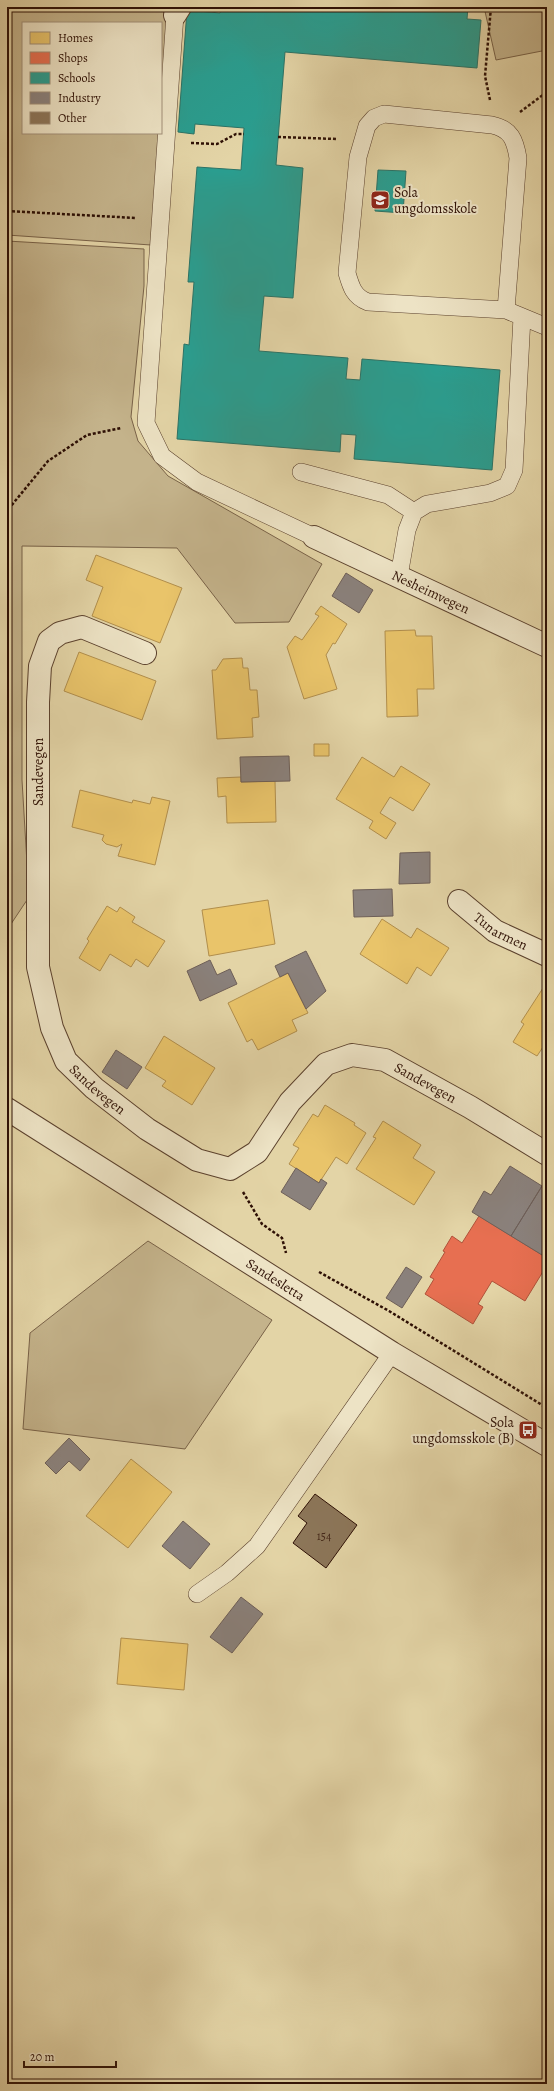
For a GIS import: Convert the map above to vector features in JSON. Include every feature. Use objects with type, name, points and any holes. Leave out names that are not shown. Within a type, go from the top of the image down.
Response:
[{"type":"street","name":"Nesheimvegen","points":[[314,537],[547,646]]},
{"type":"street","name":"Sandevegen","points":[[145,653],[82,627],[60,633],[49,642],[40,666],[38,702],[38,967],[52,1028],[66,1061],[94,1088],[147,1129],[197,1160],[230,1169],[257,1152],[290,1102],[326,1064],[352,1055],[385,1060],[470,1107],[547,1154]]},
{"type":"street","name":"Tunarmen","points":[[459,901],[495,931],[547,955]]},
{"type":"street","name":"Sandesletta","points":[[10,1111],[392,1353],[547,1446]]},
{"type":"lane","points":[[177,11],[160,219],[146,423],[162,456],[197,482],[314,537]]},
{"type":"lane","points":[[506,310],[518,158],[516,144],[503,127],[384,114],[374,118],[367,126],[358,157],[347,274],[353,291],[359,299],[368,302],[506,310],[547,327]]},
{"type":"lane","points":[[399,576],[407,530],[414,512],[428,504],[490,493],[507,486],[514,470],[522,317]]},
{"type":"lane","points":[[301,472],[388,495],[414,512]]},
{"type":"lane","points":[[197,1594],[227,1573],[258,1546],[392,1353]]},
{"type":"path","points":[[485,76],[491,7]]},
{"type":"path","points":[[503,127],[547,92]]},
{"type":"path","points":[[166,142],[217,144],[236,134],[244,134]]},
{"type":"path","points":[[278,137],[334,140]]},
{"type":"path","points":[[7,211],[160,219]]},
{"type":"path","points":[[7,514],[11,506],[48,461],[61,452],[87,435],[146,423]]},
{"type":"path","points":[[230,1169],[262,1224],[282,1238],[286,1253]]},
{"type":"shaded area","points":[[7,7],[168,7],[162,94],[162,22],[22,22],[22,134],[159,134],[151,245],[7,235]]},
{"type":"shaded area","points":[[484,7],[547,7],[547,50],[496,60]]},
{"type":"shaded area","points":[[7,241],[144,249],[144,286],[131,417],[138,441],[168,476],[322,564],[289,622],[235,623],[177,548],[22,546],[22,780],[29,897],[7,930]]},
{"type":"shaded area","points":[[148,1241],[272,1320],[185,1449],[23,1429],[30,1333]]},
{"type":"building: Homes","points":[[96,555],[182,588],[160,643],[92,616],[103,587],[86,580]]},
{"type":"building: Homes","points":[[321,606],[347,624],[335,644],[333,643],[326,655],[337,689],[304,699],[287,647],[295,636],[302,640],[319,616],[315,614]]},
{"type":"building: Homes","points":[[415,630],[416,636],[432,636],[434,689],[417,689],[418,716],[387,717],[385,631]]},
{"type":"building: Homes","points":[[79,652],[156,681],[142,720],[64,691]]},
{"type":"building: Homes","points":[[242,658],[243,668],[248,668],[250,690],[257,690],[259,717],[252,718],[253,737],[217,739],[212,670],[216,670],[223,659]]},
{"type":"building: Homes","points":[[314,744],[329,744],[329,756],[314,756]]},
{"type":"building: Homes","points":[[362,757],[394,777],[401,766],[430,784],[413,811],[390,797],[380,813],[396,823],[386,839],[369,828],[373,821],[336,799]]},
{"type":"building: Homes","points":[[241,777],[241,782],[275,781],[276,822],[227,823],[226,796],[218,797],[217,778]]},
{"type":"building: Homes","points":[[80,790],[132,803],[133,800],[150,804],[152,797],[170,801],[155,865],[118,856],[122,844],[117,847],[106,844],[102,840],[104,835],[72,827]]},
{"type":"building: Homes","points":[[268,900],[275,944],[209,956],[202,910]]},
{"type":"building: Homes","points":[[107,906],[117,912],[120,907],[135,917],[132,922],[165,941],[148,967],[136,959],[131,967],[110,954],[100,971],[79,958],[89,941],[87,939]]},
{"type":"building: Homes","points":[[382,919],[411,938],[417,928],[449,948],[431,976],[417,967],[407,984],[360,954]]},
{"type":"building: Homes","points":[[288,973],[308,1013],[292,1020],[297,1031],[258,1050],[252,1039],[247,1042],[228,1003]]},
{"type":"building: Homes","points":[[543,988],[547,990],[547,1041],[537,1056],[513,1042],[524,1024],[521,1022]]},
{"type":"building: Homes","points":[[164,1036],[215,1068],[192,1105],[162,1086],[166,1081],[145,1068]]},
{"type":"building: Homes","points":[[325,1105],[355,1123],[354,1125],[366,1133],[347,1164],[336,1157],[319,1183],[289,1164],[299,1148],[293,1145],[313,1114],[318,1117]]},
{"type":"building: Homes","points":[[383,1121],[421,1145],[413,1158],[435,1172],[414,1205],[356,1169],[376,1138],[373,1137]]},
{"type":"building: Homes","points":[[131,1459],[172,1492],[128,1548],[86,1516]]},
{"type":"building: Homes","points":[[121,1638],[188,1644],[184,1690],[117,1684]]},
{"type":"building: Shops","points":[[479,1216],[547,1258],[547,1265],[525,1301],[492,1281],[478,1304],[483,1307],[473,1324],[425,1294],[434,1279],[430,1277],[445,1252],[443,1251],[452,1236],[462,1243]]},
{"type":"building: Schools","points":[[220,7],[468,7],[467,19],[481,20],[477,68],[285,52],[276,165],[303,168],[293,298],[264,296],[259,351],[348,358],[346,379],[360,380],[362,359],[500,370],[492,470],[354,459],[356,435],[341,434],[340,452],[177,439],[184,344],[189,345],[194,282],[188,282],[197,167],[241,170],[244,128],[195,124],[194,134],[178,132],[187,10],[220,13]]},
{"type":"building: Schools","points":[[378,170],[406,171],[403,213],[375,211]]},
{"type":"building: Industry","points":[[346,573],[373,590],[359,613],[332,596]]},
{"type":"building: Industry","points":[[289,756],[290,781],[241,782],[240,757]]},
{"type":"building: Industry","points":[[430,852],[430,883],[399,884],[400,853]]},
{"type":"building: Industry","points":[[392,889],[393,916],[354,917],[353,890]]},
{"type":"building: Industry","points":[[306,951],[326,991],[306,1009],[288,973],[280,977],[275,966]]},
{"type":"building: Industry","points":[[210,960],[217,975],[230,969],[237,984],[200,1001],[187,971]]},
{"type":"building: Industry","points":[[116,1050],[142,1067],[127,1089],[102,1072]]},
{"type":"building: Industry","points":[[510,1166],[542,1186],[511,1236],[472,1212],[484,1191],[491,1195]]},
{"type":"building: Industry","points":[[296,1168],[319,1183],[321,1179],[327,1183],[310,1210],[281,1192]]},
{"type":"building: Industry","points":[[542,1186],[547,1189],[547,1258],[511,1236]]},
{"type":"building: Industry","points":[[406,1267],[422,1277],[402,1308],[386,1298]]},
{"type":"building: Industry","points":[[69,1438],[90,1459],[80,1471],[69,1461],[56,1474],[45,1463]]},
{"type":"building: Industry","points":[[183,1521],[210,1544],[190,1569],[162,1546]]},
{"type":"building: Industry","points":[[241,1597],[263,1614],[232,1653],[210,1637]]},
{"type":"building: Other","points":[[315,1494],[357,1525],[326,1568],[293,1543],[307,1523],[298,1516]]},
{"type":"place","name":"Sola ungdomsskole","points":[[380,200]]},
{"type":"place","name":"Sola ungdomsskole (B)","points":[[528,1430]]}]
